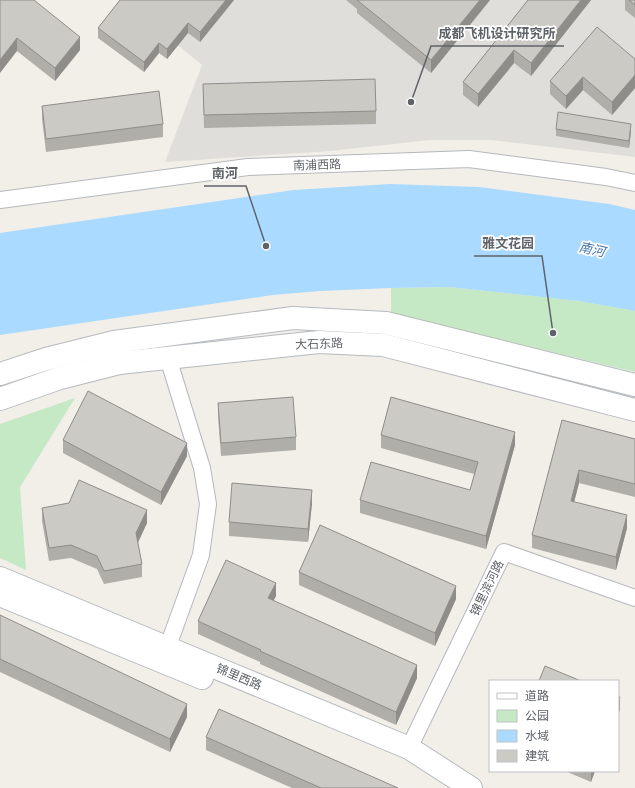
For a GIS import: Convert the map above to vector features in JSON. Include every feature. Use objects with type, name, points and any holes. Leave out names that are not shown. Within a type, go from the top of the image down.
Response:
[{"type":"main road","name":"大石东路","points":[[0,374],[46,358],[114,342],[293,318],[386,323],[635,385]]},
{"type":"main road","name":"大石东路","points":[[0,399],[60,378],[119,363],[319,342],[383,345],[635,410]]},
{"type":"main road","name":"锦里西路","points":[[0,578],[262,702],[402,761],[446,788]]},
{"type":"main road","name":"锦里西路","points":[[0,595],[165,655],[409,748],[471,788]]},
{"type":"street","name":"南浦西路","points":[[0,200],[248,167],[469,159],[606,177],[635,183]]},
{"type":"street","points":[[165,655],[201,555],[208,504],[202,468],[168,358]]},
{"type":"street","name":"锦里滨河路","points":[[409,748],[504,552],[635,598]]},
{"type":"shaded area","points":[[122,0],[635,0],[635,157],[491,140],[430,140],[330,151],[165,162],[202,65]]},
{"type":"green space","points":[[449,287],[579,301],[635,311],[635,372],[391,313],[391,288]]},
{"type":"green space","points":[[75,398],[20,487],[26,570],[0,558],[0,424]]},
{"type":"water","points":[[390,184],[479,187],[609,204],[635,210],[635,311],[579,301],[449,287],[391,288],[320,291],[273,295],[0,335],[0,233],[294,190]]},
{"type":"building","points":[[0,0],[34,0],[80,37],[55,68],[17,38],[0,60]]},
{"type":"building","points":[[120,0],[226,0],[200,32],[188,23],[167,49],[159,43],[144,62],[98,28]]},
{"type":"building","points":[[357,0],[480,0],[431,60]]},
{"type":"building","points":[[528,0],[581,0],[531,63],[514,50],[478,94],[463,82]]},
{"type":"building","points":[[629,0],[635,0],[635,5]]},
{"type":"building","points":[[597,27],[635,59],[635,75],[612,102],[583,77],[566,96],[550,81]]},
{"type":"building","points":[[375,79],[376,111],[204,115],[203,84]]},
{"type":"building","points":[[159,91],[163,124],[46,139],[42,106]]},
{"type":"building","points":[[558,112],[631,124],[629,141],[556,129]]},
{"type":"building","points":[[88,391],[187,443],[161,492],[63,440]]},
{"type":"building","points":[[293,397],[296,437],[221,443],[218,403]]},
{"type":"building","points":[[391,397],[515,432],[486,536],[360,500],[371,462],[470,490],[478,462],[381,435]]},
{"type":"building","points":[[562,420],[635,439],[635,484],[579,470],[571,501],[627,515],[616,557],[532,535]]},
{"type":"building","points":[[79,480],[147,510],[136,533],[142,564],[104,571],[97,556],[71,545],[49,548],[42,508],[69,503]]},
{"type":"building","points":[[232,483],[312,490],[308,529],[229,522]]},
{"type":"building","points":[[320,525],[456,586],[435,633],[299,572]]},
{"type":"building","points":[[226,560],[276,583],[268,598],[417,665],[396,712],[260,651],[261,650],[198,621]]},
{"type":"building","points":[[0,615],[187,704],[170,739],[0,659]]},
{"type":"building","points":[[545,666],[579,680],[539,680]]},
{"type":"building","points":[[219,709],[398,788],[321,788],[206,737]]},
{"type":"place","name":"成都飞机设计研究所","points":[[411,102]]},
{"type":"place","name":"南河","points":[[266,246]]},
{"type":"place","name":"雅文花园","points":[[553,333]]}]
